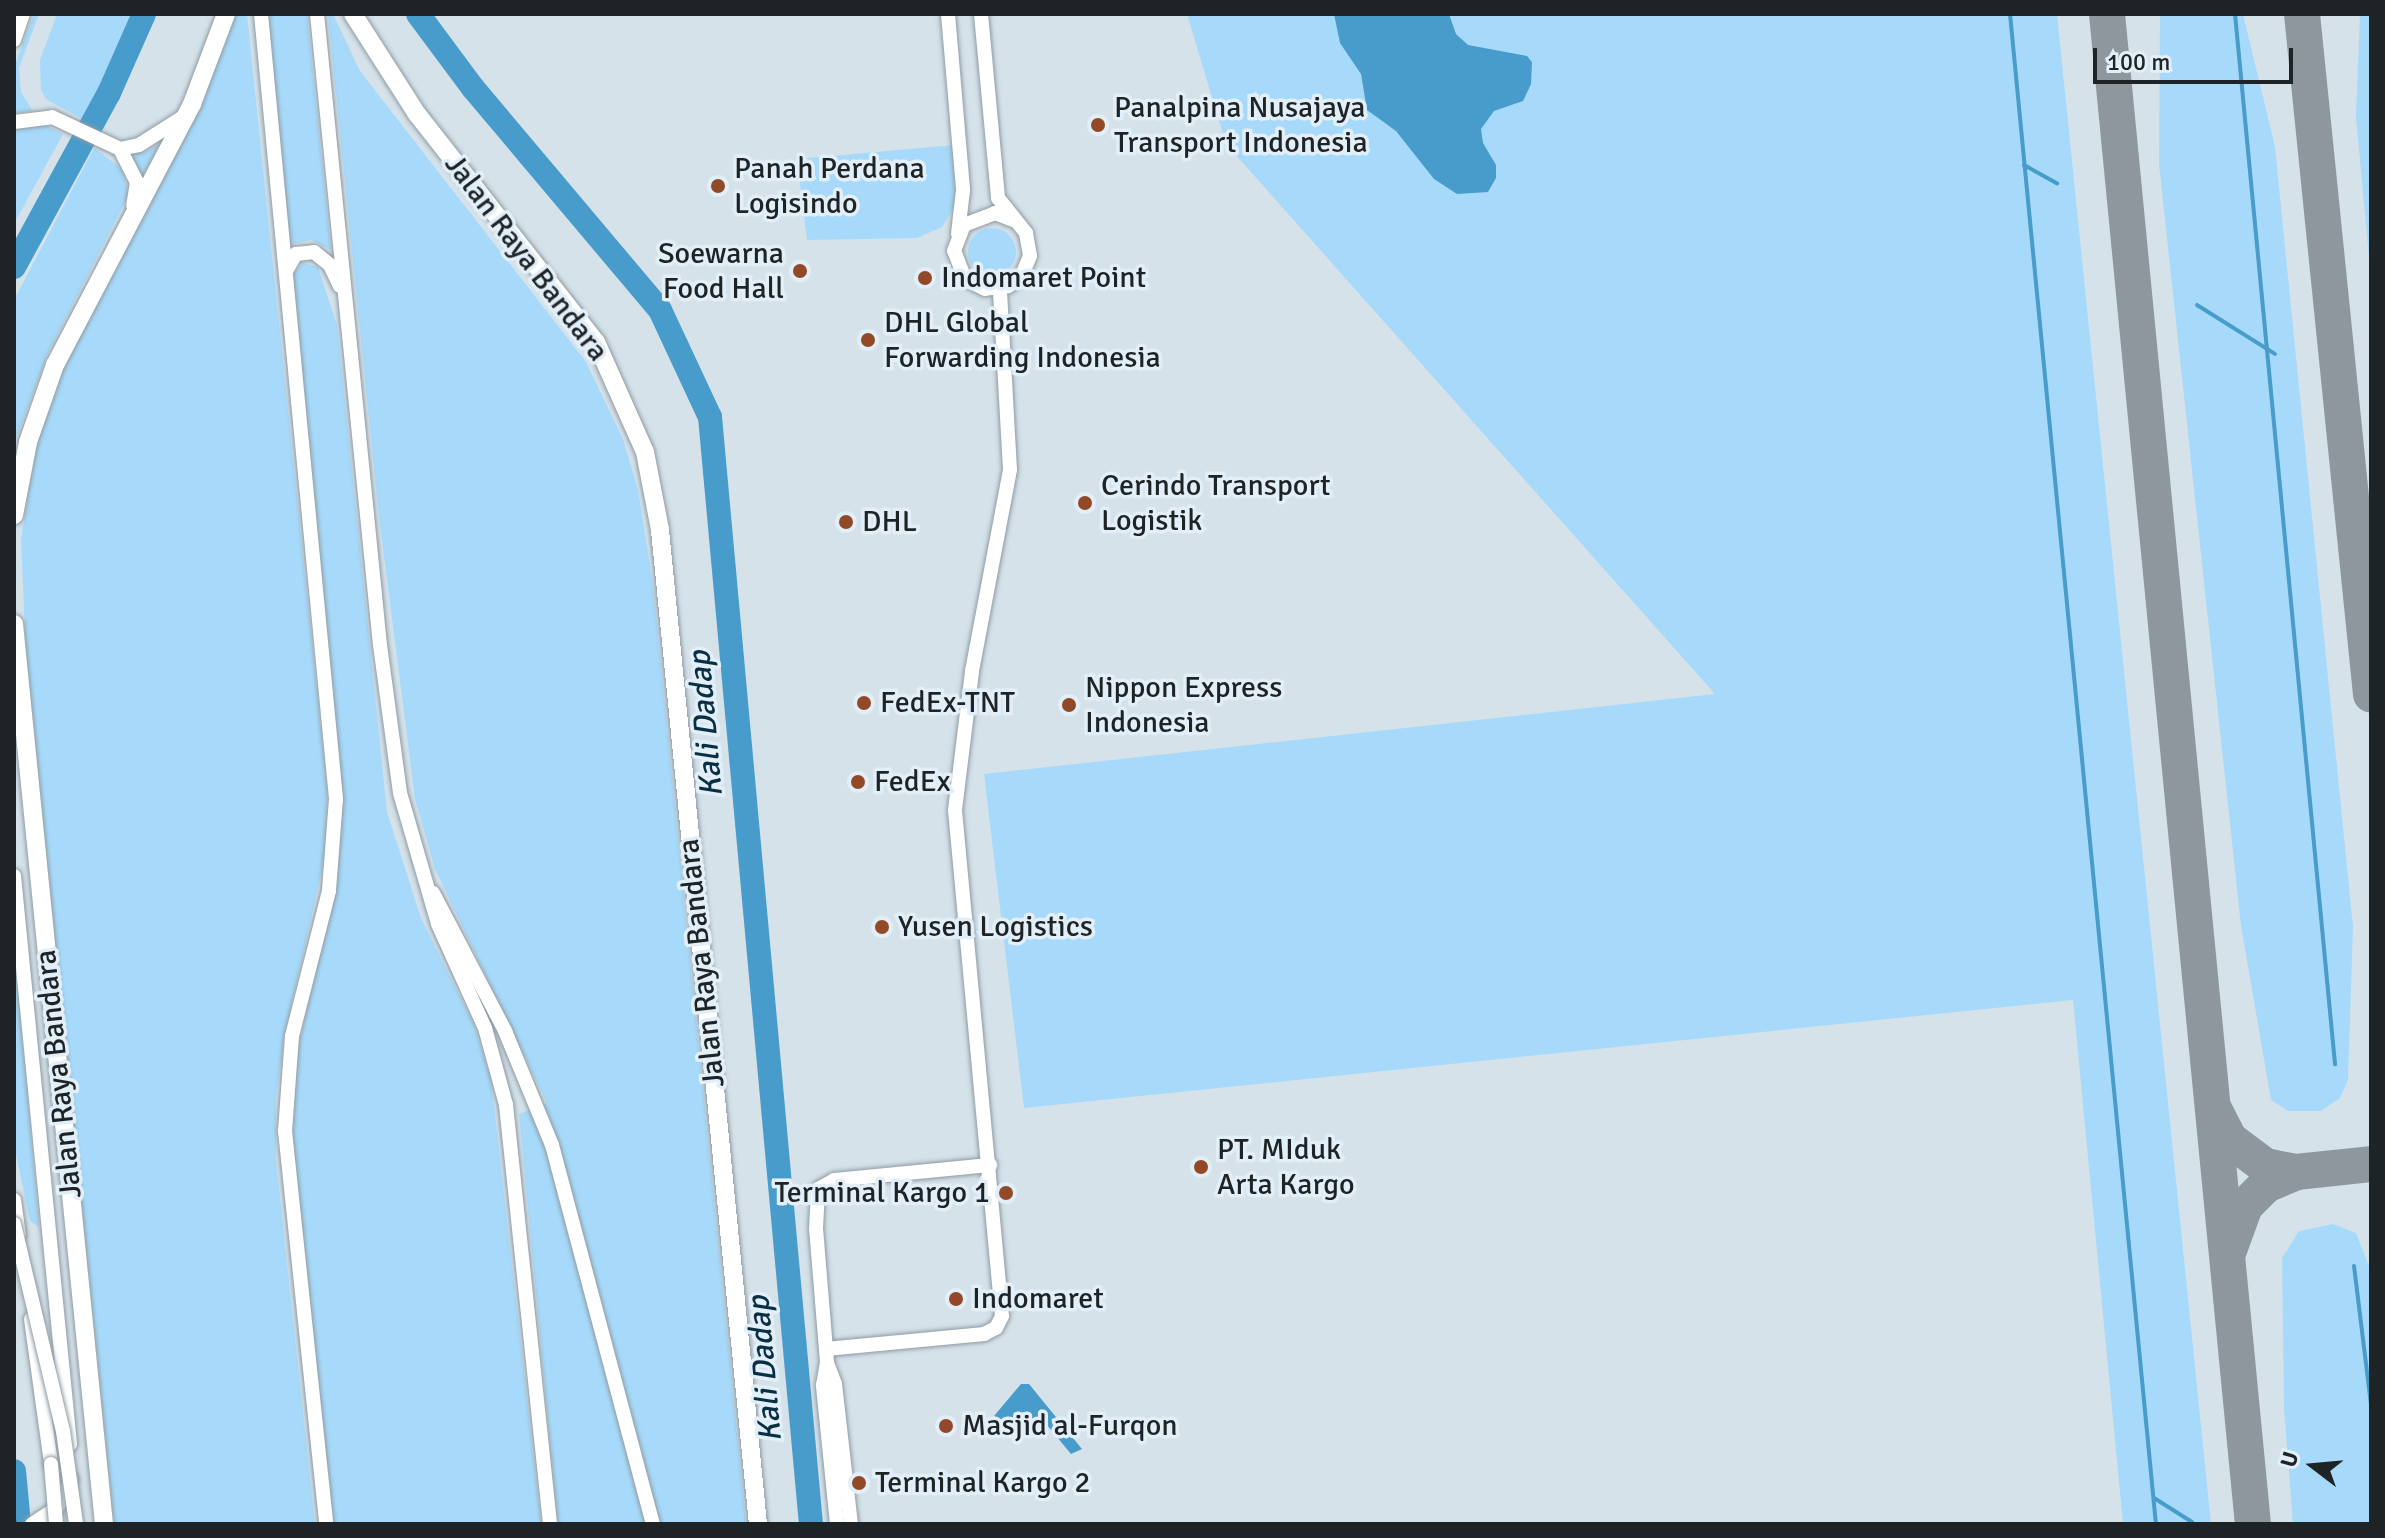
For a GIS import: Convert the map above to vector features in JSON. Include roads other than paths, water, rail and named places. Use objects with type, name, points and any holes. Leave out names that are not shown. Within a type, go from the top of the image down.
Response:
[{"type":"main road","points":[[14,515],[37,408],[128,222],[192,104],[226,14]]},
{"type":"main road","name":"Jalan Raya Bandara","points":[[353,14],[417,114],[596,342],[645,452],[660,530],[758,1524]]},
{"type":"main road","name":"Jalan Raya Bandara","points":[[14,624],[104,1524]]},
{"type":"street","points":[[14,40],[23,14]]},
{"type":"street","points":[[261,14],[336,799],[329,891],[292,1036],[285,1131],[326,1524]]},
{"type":"street","points":[[317,14],[380,645],[400,793],[419,868],[438,924],[485,1028],[506,1105],[550,1524]]},
{"type":"street","points":[[948,14],[963,190],[954,251],[960,273],[978,287],[1000,289],[1021,277],[1030,256],[1026,233],[996,186],[981,14]]},
{"type":"street","points":[[14,122],[55,118],[118,147],[139,145],[173,126],[192,104]]},
{"type":"street","points":[[118,147],[138,192],[128,222]]},
{"type":"street","points":[[958,234],[984,214],[1016,221]]},
{"type":"street","points":[[285,283],[291,258],[308,251],[320,255],[338,279],[348,321]]},
{"type":"street","points":[[826,1356],[984,1334],[996,1328],[1002,1305],[955,810],[972,671],[1010,470],[1000,289]]},
{"type":"street","points":[[419,868],[485,990],[538,1107],[566,1192],[653,1524]]},
{"type":"street","name":"Jalan Raya Bandara","points":[[14,876],[55,1248],[76,1524]]},
{"type":"street","points":[[843,1518],[823,1385],[826,1356],[815,1206],[823,1184],[990,1165]]},
{"type":"street","points":[[14,1200],[52,1520]]},
{"type":"street","name":"Jalan Raya Bandara","points":[[14,1224],[63,1431],[76,1524]]},
{"type":"street","points":[[52,1520],[73,1475]]},
{"type":"street","points":[[32,1524],[52,1520]]},
{"type":"waterway","name":"Kali Dadap","points":[[14,267],[109,93],[144,14]]},
{"type":"waterway","name":"Kali Dadap","points":[[418,14],[473,88],[660,310],[710,417],[811,1524]]},
{"type":"waterway","points":[[2010,14],[2156,1524]]},
{"type":"waterway","points":[[2235,14],[2335,1064]]},
{"type":"waterway","points":[[2024,165],[2057,183]]},
{"type":"waterway","points":[[2197,305],[2275,354]]},
{"type":"waterway","points":[[2354,1266],[2371,1405]]},
{"type":"waterway","name":"Kali Dadap","points":[[14,1471],[19,1524]]},
{"type":"waterway","points":[[2154,1498],[2192,1522]]},
{"type":"tram line","points":[[14,1512],[16,1524]]},
{"type":"place","name":"Panalpina Nusajaya Transport Indonesia","points":[[1098,125]]},
{"type":"place","name":"Panah Perdana Logisindo","points":[[718,186]]},
{"type":"place","name":"Soewarna Food Hall","points":[[800,271]]},
{"type":"place","name":"Indomaret Point","points":[[925,278]]},
{"type":"place","name":"DHL Global Forwarding Indonesia","points":[[868,340]]},
{"type":"place","name":"Cerindo Transport Logistik","points":[[1085,503]]},
{"type":"place","name":"DHL","points":[[846,522]]},
{"type":"place","name":"FedEx-TNT","points":[[864,703]]},
{"type":"place","name":"Nippon Express Indonesia","points":[[1069,705]]},
{"type":"place","name":"FedEx","points":[[858,782]]},
{"type":"place","name":"Yusen Logistics","points":[[882,927]]},
{"type":"place","name":"PT. MIduk Arta Kargo","points":[[1201,1167]]},
{"type":"place","name":"Terminal Kargo 1","points":[[1006,1193]]},
{"type":"place","name":"Indomaret","points":[[956,1299]]},
{"type":"place","name":"Masjid al-Furqon","points":[[946,1426]]},
{"type":"place","name":"Terminal Kargo 2","points":[[859,1483]]}]
